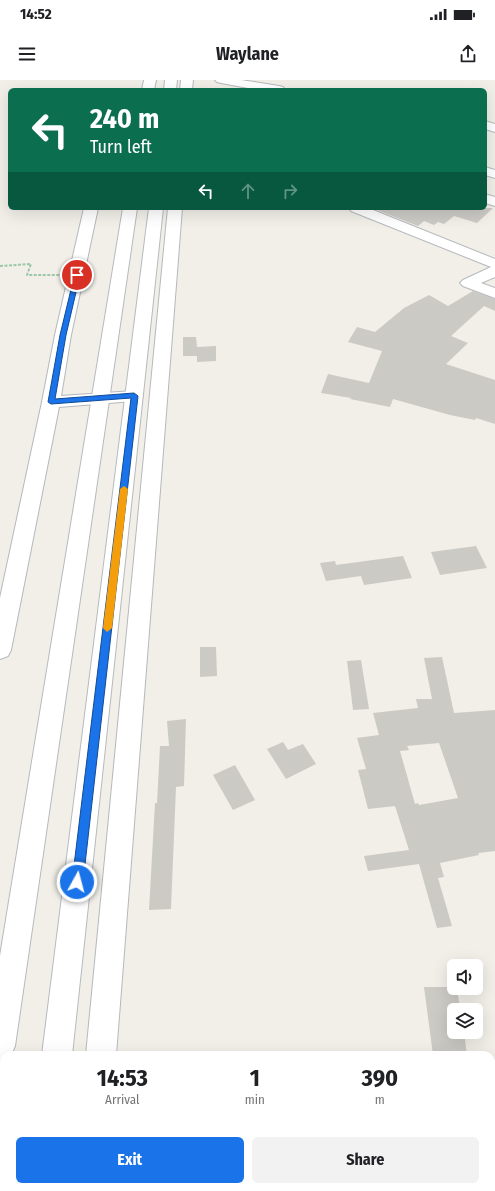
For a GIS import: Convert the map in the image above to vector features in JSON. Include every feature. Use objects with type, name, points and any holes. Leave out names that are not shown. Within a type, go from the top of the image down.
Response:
[{"type":"street","points":[[221,80],[267,88]]},
{"type":"street","points":[[0,650],[51,402],[63,335],[91,210]]},
{"type":"street","points":[[0,1046],[130,210]]},
{"type":"street","points":[[57,1051],[156,210]]},
{"type":"street","points":[[101,1051],[175,210]]},
{"type":"street","points":[[361,210],[495,264]]},
{"type":"street","points":[[495,271],[468,283],[495,293]]},
{"type":"street","points":[[51,402],[134,396]]},
{"type":"path","points":[[0,266],[31,264],[27,275],[77,275]]},
{"type":"building","points":[[487,208],[493,208],[477,223],[454,216],[444,224],[438,222],[434,225],[424,221],[418,226],[377,210],[487,210]]},
{"type":"building","points":[[473,291],[495,299],[495,311],[484,306],[451,336],[468,343],[446,364],[495,380],[495,424],[476,418],[475,420],[450,415],[393,399],[390,407],[321,393],[328,374],[369,383],[382,351],[348,342],[357,327],[375,332],[404,308],[429,295],[448,306]]},
{"type":"building","points":[[183,337],[196,337],[197,347],[216,346],[216,361],[197,362],[197,356],[183,356]]},
{"type":"building","points":[[476,546],[487,568],[440,575],[431,552]]},
{"type":"building","points":[[403,556],[412,578],[364,585],[361,576],[326,581],[320,563],[335,561],[336,565]]},
{"type":"building","points":[[200,647],[216,647],[217,676],[200,677]]},
{"type":"building","points":[[442,657],[454,713],[495,710],[495,851],[478,853],[479,855],[440,863],[444,877],[438,878],[452,926],[437,928],[419,864],[368,871],[364,856],[409,850],[395,806],[368,809],[358,770],[366,769],[357,738],[379,735],[373,713],[418,708],[416,699],[432,699],[424,658]],"holes":[[[439,743],[458,798],[419,805],[418,803],[415,804],[400,751],[409,750],[407,746]]]},
{"type":"building","points":[[361,660],[369,709],[353,710],[347,661]]},
{"type":"building","points":[[186,719],[184,786],[176,787],[171,909],[149,910],[160,746],[169,746],[167,721]]},
{"type":"building","points":[[283,742],[288,750],[303,744],[316,764],[286,779],[267,749]]},
{"type":"building","points":[[235,765],[255,800],[233,810],[213,775]]},
{"type":"building","points":[[424,987],[447,987],[447,995],[458,995],[459,1003],[447,1003],[447,1039],[465,1039],[466,1051],[432,1051]]},
{"type":"slow traffic","points":[[107,628],[124,489]]},
{"type":"route","points":[[77,275],[63,335],[51,402],[134,396],[77,882]]}]
